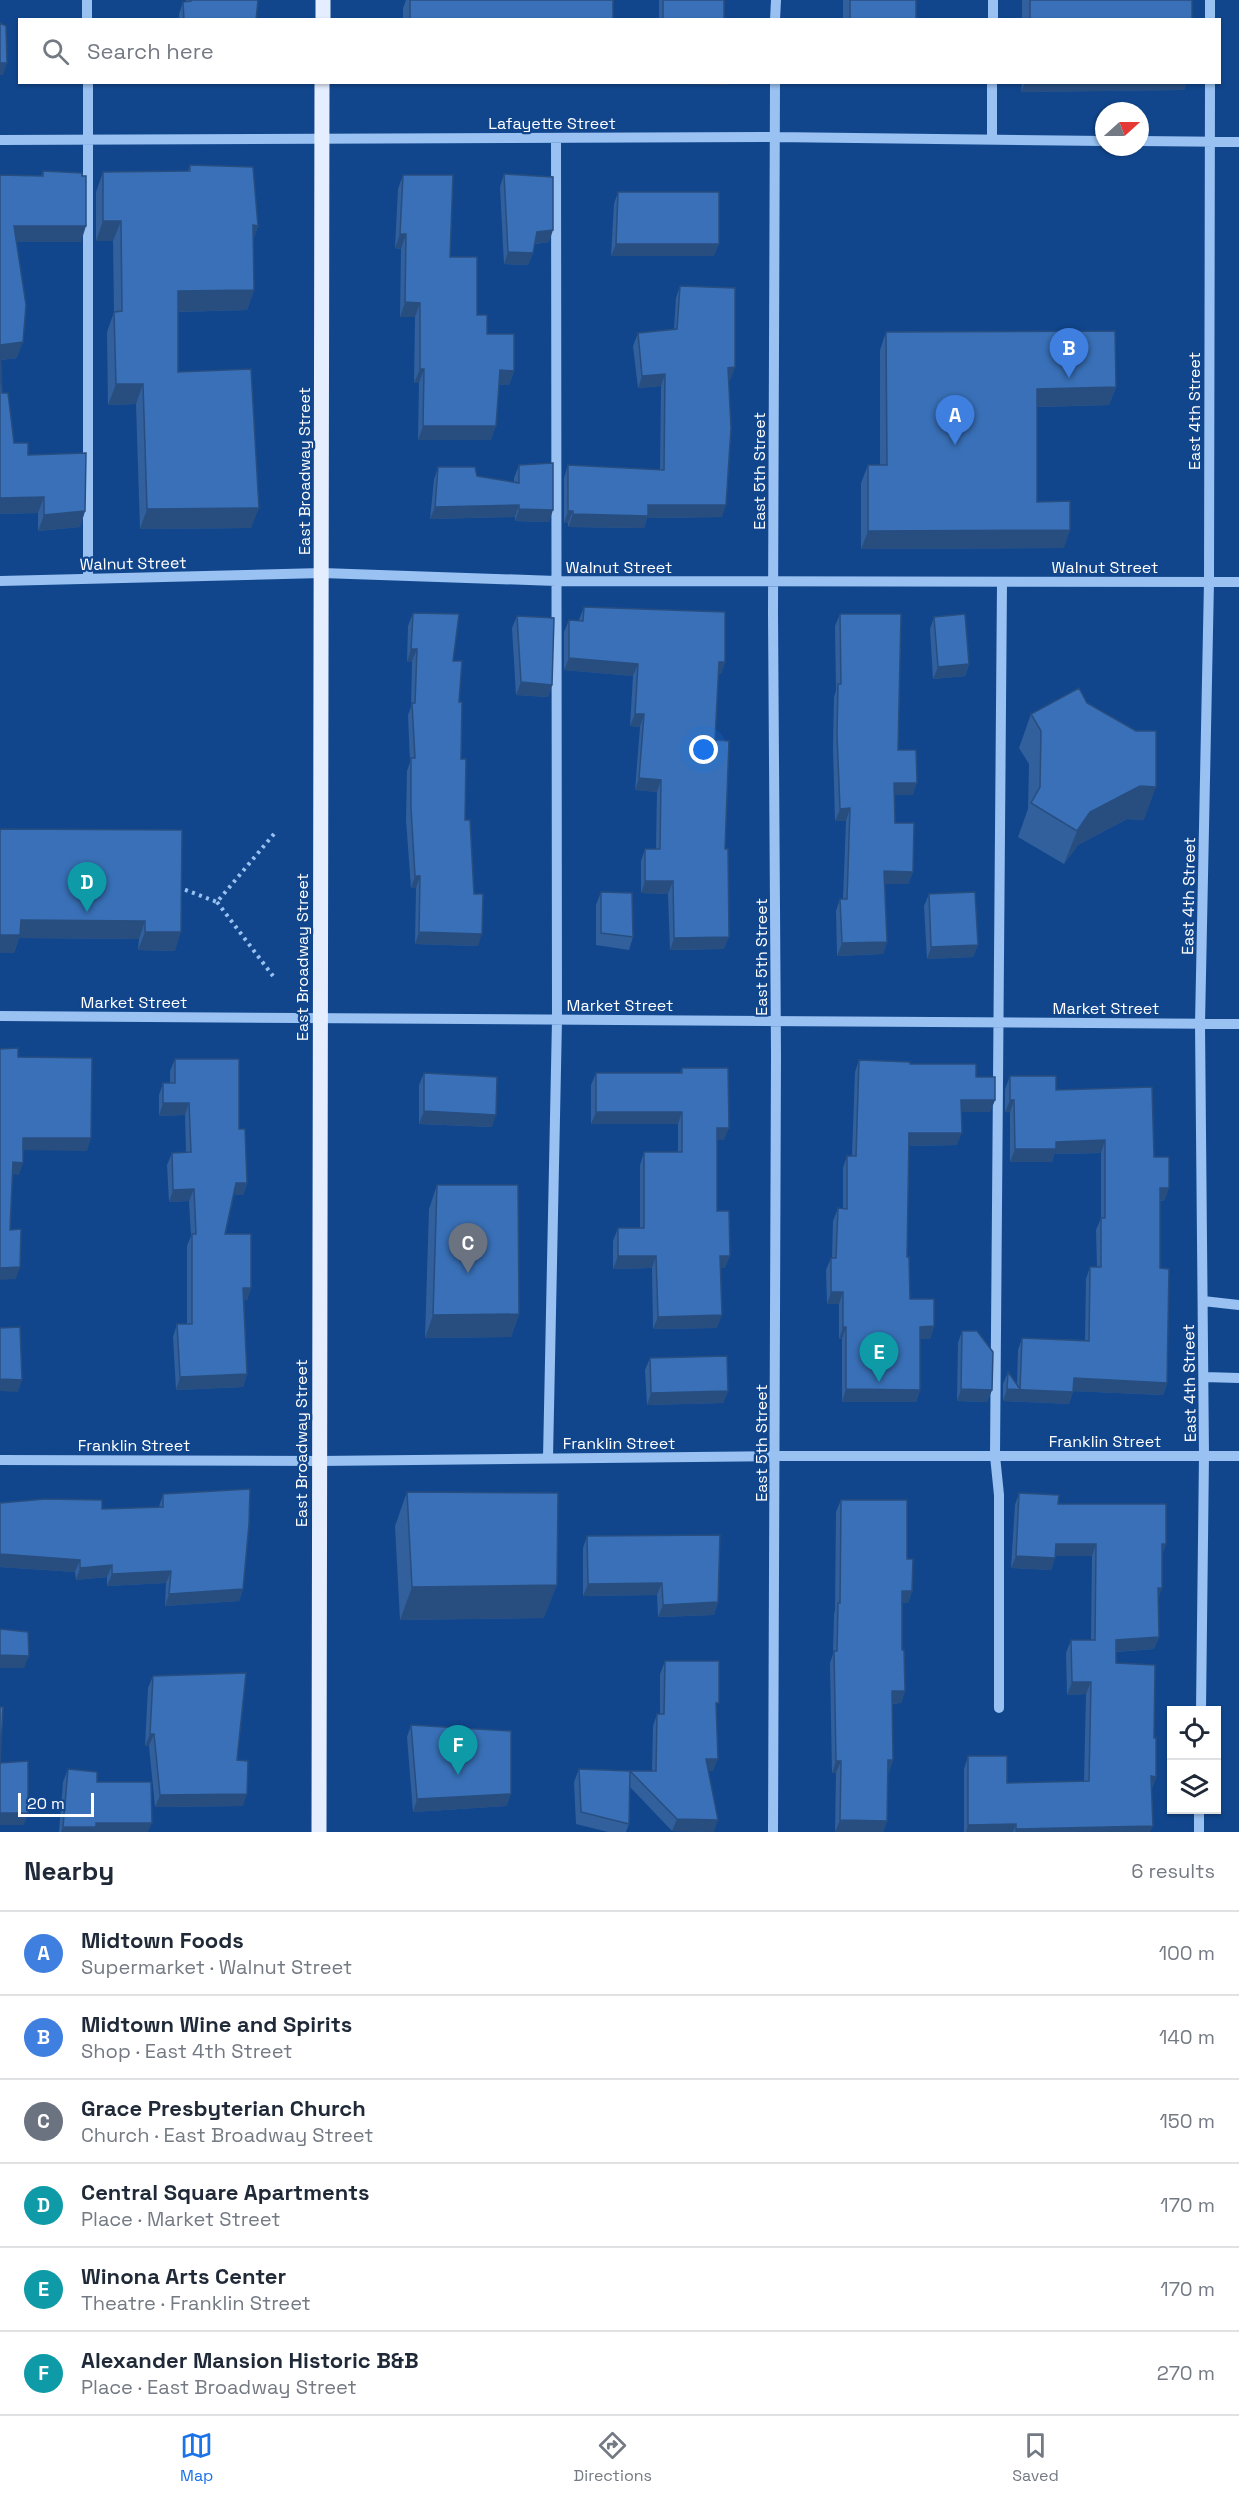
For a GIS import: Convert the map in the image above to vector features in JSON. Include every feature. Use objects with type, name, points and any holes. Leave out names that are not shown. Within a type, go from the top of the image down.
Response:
[{"type":"main road","points":[[323,0],[323,18]]},
{"type":"main road","name":"East Broadway Street","points":[[319,1832],[322,84]]},
{"type":"street","points":[[87,0],[87,18]]},
{"type":"street","points":[[775,18],[776,0]]},
{"type":"street","points":[[993,0],[993,18]]},
{"type":"street","points":[[1210,0],[1210,18]]},
{"type":"street","points":[[88,84],[88,579]]},
{"type":"street","name":"East 5th Street","points":[[773,1832],[776,1456],[775,84]]},
{"type":"street","points":[[992,84],[992,139]]},
{"type":"street","name":"East 4th Street","points":[[1201,1706],[1204,1377],[1200,1024],[1209,582],[1210,84]]},
{"type":"street","name":"Lafayette Street","points":[[0,140],[774,137],[1095,141]]},
{"type":"street","points":[[548,1458],[556,1020],[556,138]]},
{"type":"street","points":[[1149,141],[1239,142]]},
{"type":"street","name":"Walnut Street","points":[[0,581],[322,573],[556,581],[1239,582]]},
{"type":"street","points":[[999,1708],[999,1495],[995,1456],[1002,582]]},
{"type":"street","name":"Market Street","points":[[0,1016],[1239,1024]]},
{"type":"street","points":[[1203,1301],[1239,1305]]},
{"type":"street","points":[[1204,1377],[1239,1378]]},
{"type":"street","name":"Franklin Street","points":[[0,1460],[319,1461],[776,1456],[1239,1456]]},
{"type":"street","points":[[1199,1814],[1199,1832]]},
{"type":"path","points":[[217,902],[274,834]]},
{"type":"path","points":[[175,886],[217,902],[273,976]]},
{"type":"building","points":[[258,0],[256,18],[184,18],[183,2]]},
{"type":"building","points":[[410,0],[613,0],[613,18],[410,18]]},
{"type":"building","points":[[663,0],[724,0],[724,18],[663,18]]},
{"type":"building","points":[[850,0],[916,0],[916,18],[850,18]]},
{"type":"building","points":[[1030,0],[1192,0],[1192,18],[1030,18]]},
{"type":"building","points":[[0,23],[6,26],[7,63],[0,63]]},
{"type":"building","points":[[190,165],[253,167],[258,226],[253,225],[254,290],[178,291],[178,372],[251,369],[259,508],[147,509],[143,384],[116,384],[114,312],[122,311],[121,221],[103,221],[103,172],[190,171]]},
{"type":"building","points":[[43,171],[82,173],[82,176],[86,176],[86,226],[14,226],[26,305],[23,342],[0,345],[0,175],[43,176]]},
{"type":"building","points":[[504,174],[553,177],[553,230],[537,232],[533,253],[508,252]]},
{"type":"building","points":[[403,175],[453,175],[450,257],[477,257],[477,315],[487,315],[487,334],[514,334],[514,371],[500,370],[496,426],[423,426],[424,369],[420,369],[420,303],[405,302],[406,234],[400,234]]},
{"type":"building","points":[[618,192],[719,192],[719,244],[616,244]]},
{"type":"building","points":[[680,286],[735,288],[735,367],[728,368],[731,428],[726,505],[648,505],[648,516],[573,514],[573,511],[568,511],[568,465],[664,470],[665,374],[642,376],[638,333],[677,329]]},
{"type":"building","points":[[1115,331],[1116,387],[1037,389],[1037,502],[1070,501],[1070,530],[868,531],[868,465],[887,465],[886,332]]},
{"type":"building","points":[[0,345],[2,393],[8,393],[14,443],[28,443],[28,455],[86,453],[85,511],[44,515],[44,497],[0,498]]},
{"type":"building","points":[[553,463],[553,510],[519,509],[519,505],[435,507],[438,467],[475,467],[477,476],[519,483],[519,465]]},
{"type":"building","points":[[584,607],[725,612],[725,662],[719,662],[715,740],[729,741],[725,849],[728,849],[729,937],[674,938],[673,881],[645,881],[645,849],[660,849],[661,780],[639,778],[644,714],[635,714],[638,664],[569,658],[569,620],[583,621]]},
{"type":"building","points":[[413,613],[459,614],[453,661],[462,661],[459,702],[462,702],[461,759],[466,759],[465,820],[470,820],[474,894],[483,894],[482,934],[419,932],[420,876],[415,876],[411,808],[411,758],[415,758],[412,703],[415,703],[417,649],[411,649]]},
{"type":"building","points":[[840,614],[901,614],[898,750],[916,750],[917,783],[894,783],[895,823],[914,823],[913,872],[884,871],[887,942],[842,943],[840,899],[847,899],[850,808],[840,809],[837,735],[838,684],[841,684]]},
{"type":"building","points":[[965,614],[969,664],[938,667],[934,617]]},
{"type":"building","points":[[517,616],[554,618],[552,685],[521,682]]},
{"type":"building","points":[[1079,688],[1087,703],[1136,731],[1156,731],[1156,787],[1140,786],[1090,812],[1077,831],[1031,803],[1040,787],[1041,731],[1031,714]]},
{"type":"building","points":[[0,829],[182,830],[181,932],[145,932],[145,921],[21,920],[20,935],[0,935]]},
{"type":"building","points":[[601,892],[632,893],[633,937],[601,933]]},
{"type":"building","points":[[975,892],[978,945],[931,947],[929,894]]},
{"type":"building","points":[[18,1048],[18,1057],[92,1058],[91,1138],[23,1138],[23,1163],[13,1162],[10,1230],[21,1229],[20,1267],[0,1268],[0,1049]]},
{"type":"building","points":[[175,1059],[239,1059],[239,1129],[245,1129],[247,1183],[236,1183],[225,1234],[251,1234],[251,1288],[243,1288],[247,1374],[180,1377],[177,1324],[192,1324],[192,1234],[196,1234],[194,1189],[173,1190],[172,1153],[191,1152],[189,1103],[163,1103],[163,1083],[175,1083]]},
{"type":"building","points":[[859,1060],[910,1062],[910,1064],[976,1064],[976,1077],[995,1077],[995,1100],[961,1100],[962,1133],[909,1133],[907,1257],[909,1257],[910,1299],[934,1299],[934,1326],[920,1327],[920,1390],[846,1389],[846,1327],[843,1327],[843,1292],[831,1292],[831,1258],[836,1258],[838,1208],[847,1209],[847,1156],[856,1156]]},
{"type":"building","points":[[682,1068],[728,1068],[729,1128],[717,1128],[717,1211],[729,1211],[730,1256],[720,1256],[722,1315],[658,1317],[656,1256],[618,1256],[618,1228],[644,1228],[644,1152],[682,1152],[682,1112],[596,1112],[596,1073],[682,1073]]},
{"type":"building","points":[[424,1073],[497,1077],[496,1115],[424,1111]]},
{"type":"building","points":[[1010,1076],[1056,1076],[1056,1090],[1152,1087],[1154,1157],[1169,1157],[1169,1188],[1160,1188],[1160,1268],[1169,1269],[1167,1383],[1074,1378],[1073,1392],[1007,1389],[1008,1372],[1020,1389],[1022,1338],[1089,1341],[1090,1267],[1101,1267],[1101,1218],[1105,1218],[1105,1140],[1056,1142],[1056,1149],[1015,1149],[1014,1100],[1010,1100]]},
{"type":"building","points":[[437,1185],[518,1185],[519,1314],[433,1315]]},
{"type":"building","points":[[20,1327],[22,1380],[0,1379],[0,1328]]},
{"type":"building","points":[[962,1331],[977,1331],[993,1352],[992,1390],[961,1389]]},
{"type":"building","points":[[727,1356],[728,1391],[651,1393],[650,1358]]},
{"type":"building","points":[[250,1489],[243,1589],[169,1594],[171,1571],[112,1574],[112,1565],[80,1568],[80,1560],[0,1554],[0,1503],[45,1499],[102,1500],[102,1509],[163,1507],[163,1494]]},
{"type":"building","points":[[407,1492],[558,1493],[557,1585],[412,1587]]},
{"type":"building","points":[[1019,1493],[1059,1495],[1058,1504],[1166,1504],[1166,1544],[1162,1544],[1162,1588],[1158,1588],[1159,1637],[1116,1640],[1116,1663],[1155,1665],[1156,1777],[1151,1776],[1153,1826],[1016,1829],[1016,1824],[968,1825],[968,1756],[1007,1756],[1007,1783],[1089,1781],[1091,1682],[1072,1682],[1071,1640],[1095,1640],[1096,1544],[1056,1544],[1055,1558],[1016,1556]]},
{"type":"building","points":[[841,1500],[907,1500],[907,1559],[913,1559],[912,1591],[902,1591],[905,1691],[892,1691],[893,1760],[888,1760],[887,1821],[840,1820],[841,1761],[836,1761],[834,1651],[837,1651],[838,1603],[840,1603]]},
{"type":"building","points":[[720,1535],[718,1602],[663,1605],[662,1583],[588,1584],[587,1536]]},
{"type":"building","points":[[0,1629],[28,1632],[29,1656],[0,1655]]},
{"type":"building","points":[[665,1661],[719,1661],[719,1703],[716,1703],[718,1759],[706,1759],[718,1820],[677,1819],[630,1771],[656,1771],[657,1714],[664,1714]]},
{"type":"building","points":[[246,1673],[237,1760],[248,1761],[247,1794],[160,1795],[154,1734],[150,1734],[153,1676]]},
{"type":"building","points":[[0,1707],[3,1707],[0,1763]]},
{"type":"building","points":[[411,1725],[511,1731],[511,1794],[417,1799]]},
{"type":"building","points":[[28,1761],[28,1813],[0,1813],[0,1763]]},
{"type":"building","points":[[68,1769],[97,1772],[97,1782],[151,1782],[152,1823],[96,1823],[96,1827],[63,1827]]},
{"type":"building","points":[[579,1769],[630,1771],[629,1824],[581,1812]]},
{"type":"place","name":"Midtown Wine and Spirits","points":[[1069,378]]},
{"type":"place","name":"Midtown Foods","points":[[955,445]]},
{"type":"place","name":"Central Square Apartments","points":[[87,912]]},
{"type":"place","name":"Grace Presbyterian Church","points":[[468,1273]]},
{"type":"place","name":"Winona Arts Center","points":[[879,1382]]},
{"type":"place","name":"Alexander Mansion Historic B&B","points":[[458,1775]]}]
